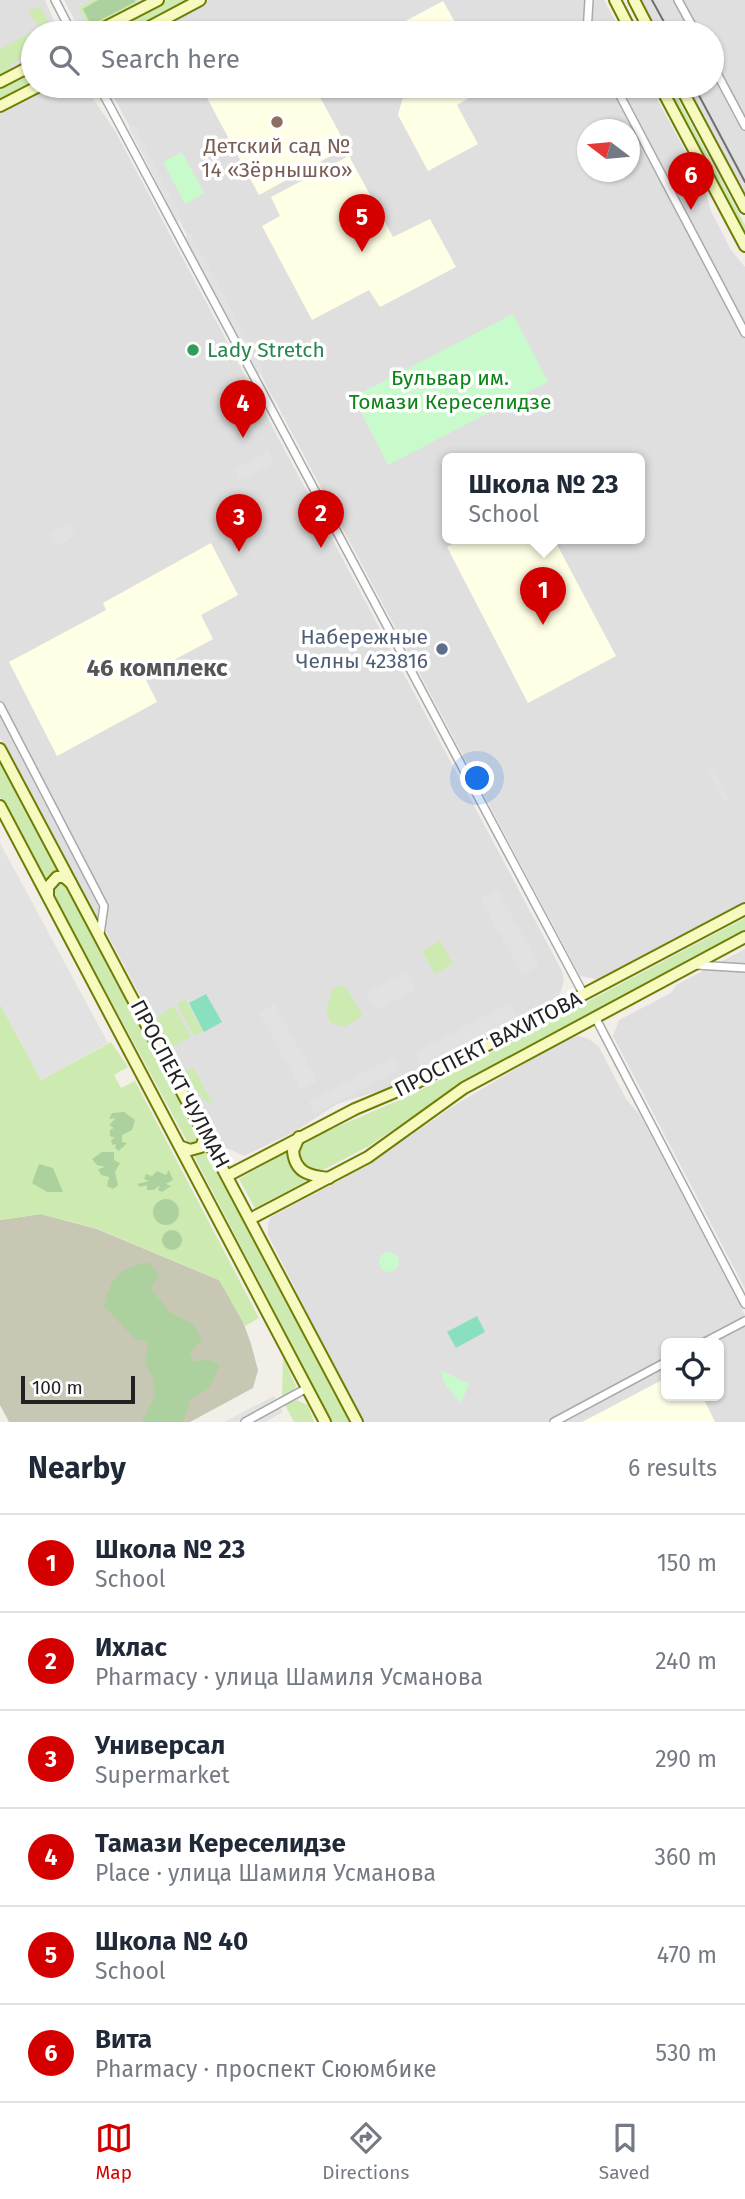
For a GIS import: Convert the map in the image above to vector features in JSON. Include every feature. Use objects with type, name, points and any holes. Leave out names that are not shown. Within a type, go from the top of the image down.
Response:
[{"type":"main road","points":[[117,21],[158,0]]},
{"type":"main road","points":[[161,21],[200,0]]},
{"type":"main road","points":[[615,0],[626,21]]},
{"type":"main road","points":[[634,0],[645,21]]},
{"type":"main road","points":[[0,82],[21,71]]},
{"type":"main road","points":[[0,106],[21,95]]},
{"type":"main road","points":[[666,98],[745,246]]},
{"type":"main road","points":[[686,98],[745,208]]},
{"type":"main road","name":"ПРОСПЕКТ ЧУЛМАН","points":[[0,748],[358,1422]]},
{"type":"main road","name":"ПРОСПЕКТ ЧУЛМАН","points":[[0,806],[325,1422]]},
{"type":"main road","points":[[48,897],[51,881],[61,877],[71,883]]},
{"type":"main road","name":"ПРОСПЕКТ ВАХИТОВА","points":[[229,1175],[300,1136],[412,1085],[745,909]]},
{"type":"main road","name":"ПРОСПЕКТ ВАХИТОВА","points":[[252,1218],[368,1157],[464,1088],[745,937]]},
{"type":"main road","points":[[182,1147],[190,1150],[201,1147],[206,1133]]},
{"type":"main road","points":[[300,1136],[293,1152],[296,1164],[310,1175],[329,1178]]},
{"type":"street","points":[[55,0],[66,21]]},
{"type":"street","points":[[588,21],[589,0]]},
{"type":"street","points":[[678,0],[689,21]]},
{"type":"street","points":[[724,87],[745,126]]},
{"type":"street","points":[[106,98],[584,995]]},
{"type":"street","points":[[621,98],[745,333]]},
{"type":"street","points":[[0,706],[104,906],[100,934]]},
{"type":"street","points":[[692,965],[745,968]]},
{"type":"street","points":[[595,1017],[745,1304]]},
{"type":"street","points":[[713,1338],[745,1321]]},
{"type":"street","points":[[554,1422],[661,1365]]},
{"type":"street","points":[[245,1422],[307,1388]]},
{"type":"street","points":[[316,1405],[316,1422]]},
{"type":"shaded area","points":[[0,0],[45,0],[54,21],[21,21],[21,64],[0,77]]},
{"type":"shaded area","points":[[64,0],[147,0],[103,21],[75,21]]},
{"type":"shaded area","points":[[209,0],[604,0],[615,21],[173,21]]},
{"type":"shaded area","points":[[638,0],[745,0],[745,201],[690,98],[724,98],[724,21],[649,21]]},
{"type":"shaded area","points":[[443,1],[454,21],[406,21]]},
{"type":"shaded area","name":"46 комплекс","points":[[25,98],[92,98],[114,129],[562,971],[564,981],[559,996],[517,1022],[398,1085],[337,1104],[294,1132],[244,1156],[220,1145],[104,928],[76,885],[0,738],[0,111]]},
{"type":"shaded area","points":[[114,98],[656,98],[704,186],[711,211],[731,250],[745,267],[745,905],[600,980],[580,976]]},
{"type":"shaded area","name":"Детский сад № 14 «Зёрнышко»","points":[[207,98],[320,98],[347,147],[259,195]]},
{"type":"shaded area","points":[[403,98],[469,98],[457,105],[478,144],[428,171],[398,115]]},
{"type":"shaded area","points":[[134,125],[182,219],[177,222],[129,128]]},
{"type":"shaded area","points":[[349,156],[393,237],[430,219],[456,267],[380,307],[369,290],[312,320],[262,226],[280,216],[271,197]]},
{"type":"shaded area","points":[[191,234],[264,371],[258,375],[185,237]]},
{"type":"shaded area","points":[[268,451],[274,463],[240,481],[234,469]]},
{"type":"shaded area","points":[[68,524],[75,536],[56,547],[49,535]]},
{"type":"shaded area","points":[[211,543],[238,595],[201,615],[213,639],[144,676],[157,702],[57,756],[9,662],[106,610],[103,603]]},
{"type":"shaded area","points":[[453,544],[557,544],[616,656],[528,703],[447,547]]},
{"type":"shaded area","points":[[714,768],[730,799],[724,802],[707,771]]},
{"type":"shaded area","points":[[0,843],[108,1043],[41,1080],[0,1004]]},
{"type":"shaded area","points":[[497,889],[539,965],[522,975],[480,898]]},
{"type":"shaded area","points":[[745,949],[745,1289],[613,1036],[619,1020],[671,993],[676,985]]},
{"type":"shaded area","points":[[406,972],[416,989],[376,1011],[366,993]]},
{"type":"shaded area","points":[[510,1002],[518,1018],[422,1068],[414,1053]]},
{"type":"shaded area","points":[[275,1004],[317,1081],[301,1090],[259,1013]]},
{"type":"shaded area","points":[[579,1036],[589,1039],[599,1047],[626,1099],[640,1115],[745,1315],[745,1422],[362,1422],[268,1235],[268,1223],[271,1217],[367,1166],[452,1107],[567,1038]]},
{"type":"shaded area","points":[[394,1057],[400,1069],[315,1114],[308,1102]]},
{"type":"shaded area","points":[[41,1214],[97,1229],[219,1280],[240,1313],[251,1344],[258,1370],[253,1388],[190,1422],[9,1422],[0,1405],[0,1220]]},
{"type":"shaded area","points":[[661,1381],[661,1401],[704,1401],[715,1422],[582,1422]]},
{"type":"shaded area","points":[[274,1396],[283,1412],[265,1422],[224,1422]]},
{"type":"green space","points":[[93,0],[137,0],[134,7],[106,21],[86,21],[80,10],[81,6]]},
{"type":"green space","points":[[98,0],[135,0],[99,21],[89,21],[83,9]]},
{"type":"green space","points":[[167,0],[191,0],[151,21],[127,21]]},
{"type":"green space","points":[[40,6],[48,21],[35,21],[28,12]]},
{"type":"green space","points":[[21,38],[21,59],[10,65],[12,68],[0,77],[0,49]]},
{"type":"green space","points":[[21,77],[21,91],[0,102],[0,88]]},
{"type":"green space","points":[[672,98],[677,98],[745,225],[745,235]]},
{"type":"green space","points":[[182,152],[204,193],[185,204],[163,162]]},
{"type":"green space","name":"Бульвар им. Томази Кереселидзе","points":[[513,314],[548,382],[388,465],[353,397]]},
{"type":"green space","points":[[0,759],[61,874],[52,874],[45,883],[0,797]]},
{"type":"green space","points":[[27,872],[30,873],[90,990]]},
{"type":"green space","points":[[54,882],[64,882],[201,1138],[193,1145],[188,1143],[51,890]]},
{"type":"green space","points":[[745,918],[745,934],[460,1085],[369,1146],[321,1171],[312,1171],[302,1165],[299,1148],[316,1136],[413,1094]]},
{"type":"green space","points":[[440,941],[453,964],[435,974],[422,951]]},
{"type":"green space","points":[[341,985],[346,987],[363,1016],[344,1027],[331,1023],[326,1012],[332,990]]},
{"type":"green space","points":[[206,994],[222,1022],[204,1032],[189,1003]]},
{"type":"green space","points":[[185,999],[203,1031],[194,1036],[177,1004]]},
{"type":"green space","points":[[0,1004],[41,1080],[111,1042],[128,1067],[114,1075],[121,1088],[135,1081],[259,1318],[245,1326],[219,1280],[98,1229],[41,1214],[0,1220]]},
{"type":"green space","points":[[174,1006],[191,1037],[169,1048],[154,1019]]},
{"type":"green space","points":[[193,1067],[214,1106],[182,1072]]},
{"type":"green space","points":[[124,1112],[135,1120],[132,1130],[122,1135],[122,1142],[127,1143],[119,1151],[115,1148],[116,1144],[112,1145],[111,1140],[115,1138],[110,1136],[110,1130],[114,1128],[109,1125],[116,1118],[109,1119],[112,1113]]},
{"type":"green space","points":[[207,1148],[353,1422],[332,1422],[193,1154]]},
{"type":"green space","points":[[290,1150],[292,1168],[306,1181],[255,1208],[239,1179]]},
{"type":"green space","points":[[102,1152],[114,1152],[114,1160],[120,1163],[115,1172],[118,1185],[113,1189],[107,1186],[109,1177],[101,1175],[98,1169],[105,1167],[97,1165],[92,1159]]},
{"type":"green space","points":[[39,1164],[53,1168],[63,1192],[47,1192],[32,1183]]},
{"type":"green space","points":[[169,1170],[173,1180],[166,1184],[171,1186],[162,1192],[158,1190],[160,1185],[154,1190],[147,1190],[147,1185],[140,1187],[137,1184],[149,1181],[144,1179],[146,1174],[152,1176],[157,1171],[166,1175]]},
{"type":"green space","points":[[166,1199],[175,1203],[179,1212],[175,1221],[166,1225],[157,1221],[153,1212],[157,1203]]},
{"type":"green space","points":[[172,1230],[179,1233],[182,1240],[179,1247],[172,1250],[165,1247],[162,1240],[165,1233]]},
{"type":"green space","points":[[389,1252],[396,1255],[399,1262],[396,1269],[389,1272],[382,1269],[379,1262],[382,1255]]},
{"type":"green space","points":[[148,1262],[159,1274],[151,1289],[170,1312],[194,1325],[202,1340],[190,1353],[193,1362],[206,1359],[220,1364],[210,1387],[191,1399],[183,1422],[142,1422],[155,1395],[153,1379],[145,1363],[148,1342],[135,1339],[104,1306],[117,1276],[129,1268]]},
{"type":"green space","points":[[477,1316],[485,1332],[456,1348],[447,1332]]},
{"type":"green space","points":[[283,1357],[296,1386],[292,1393],[282,1399]]},
{"type":"green space","points":[[441,1370],[469,1384],[461,1403],[444,1383]]},
{"type":"green space","points":[[296,1400],[308,1405],[314,1422],[294,1422],[285,1405]]},
{"type":"tram line","points":[[652,0],[663,21]]},
{"type":"tram line","points":[[700,98],[745,182]]},
{"type":"place","name":"Детский сад № 14 «Зёрнышко»","points":[[277,122]]},
{"type":"place","name":"Вита","points":[[691,210]]},
{"type":"place","name":"Школа № 40","points":[[362,252]]},
{"type":"place","name":"Lady Stretch","points":[[193,350]]},
{"type":"place","name":"Тамази Кереселидзе","points":[[243,438]]},
{"type":"place","name":"Ихлас","points":[[321,548]]},
{"type":"place","name":"Универсал","points":[[239,552]]},
{"type":"place","name":"Школа № 23","points":[[543,625]]},
{"type":"place","name":"Набережные Челны 423816","points":[[442,649]]},
{"type":"district","name":"46 комплекс","points":[[157,668]]}]
